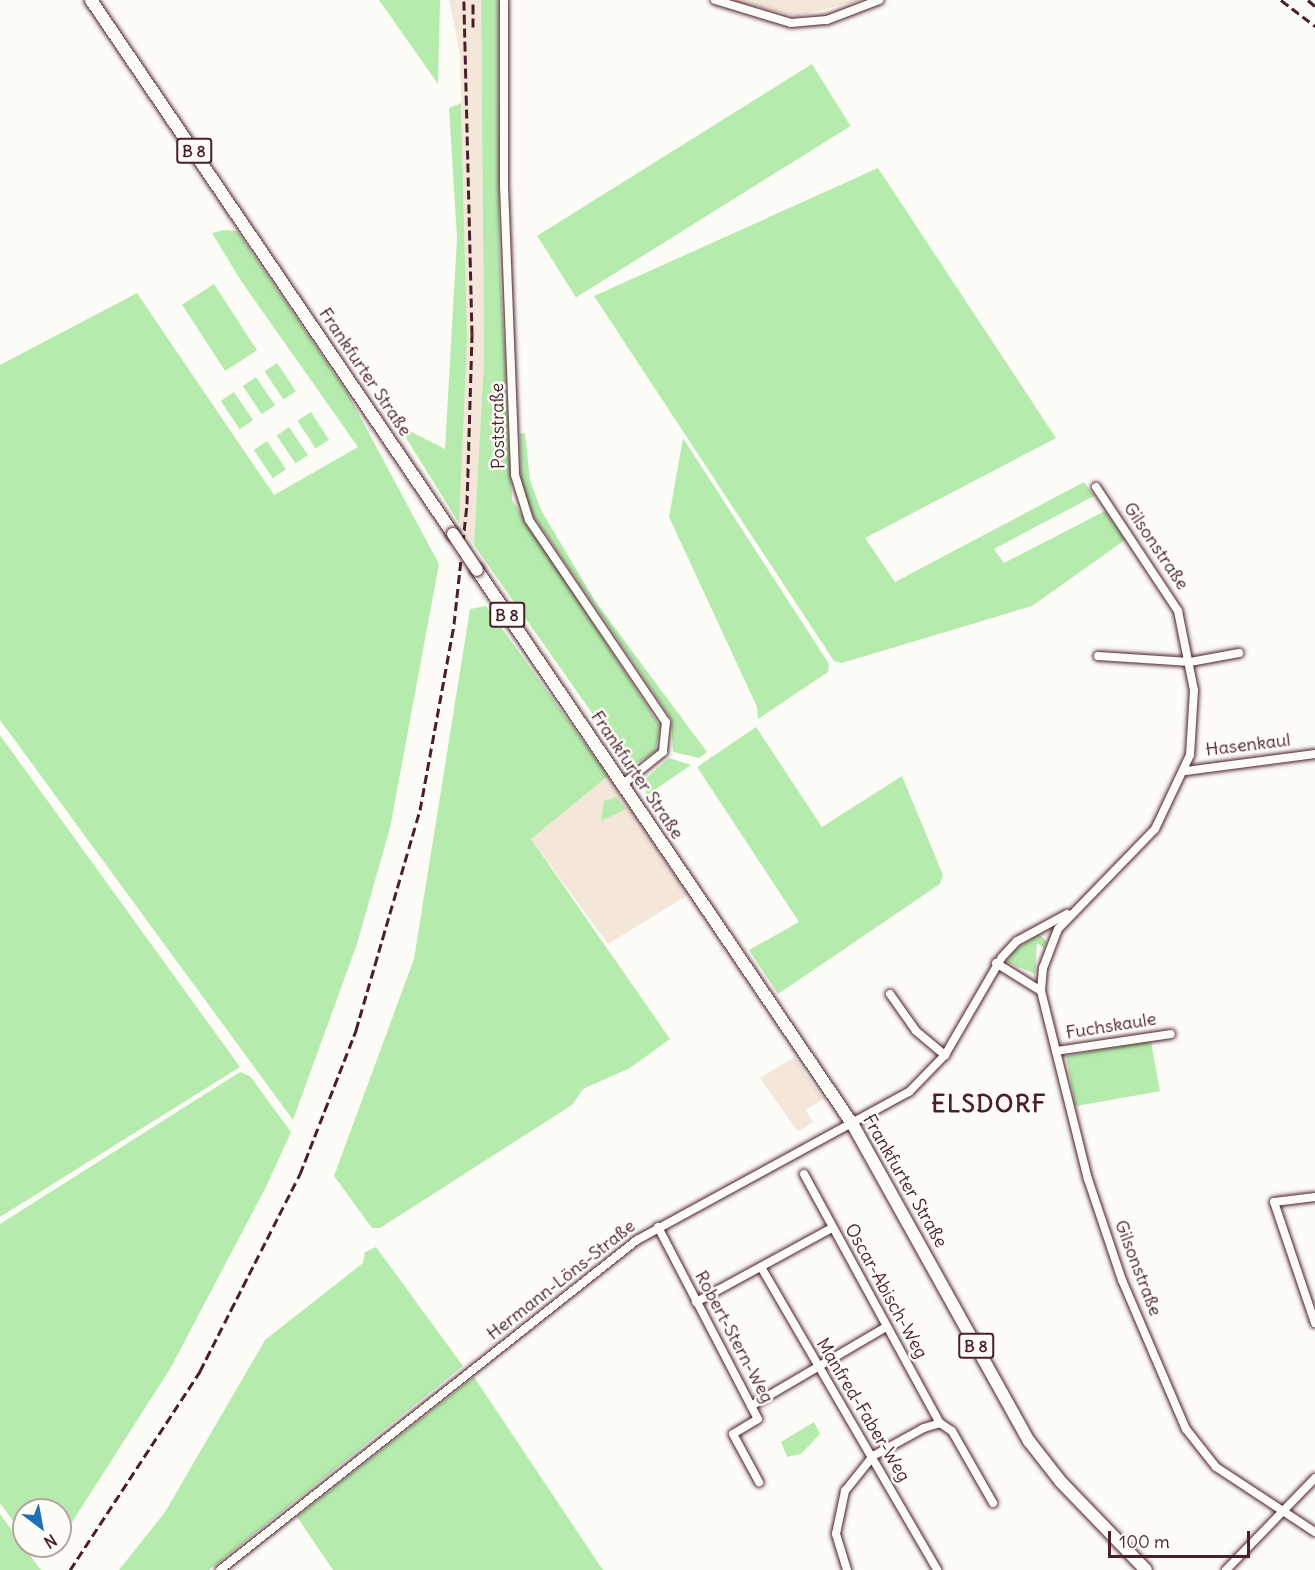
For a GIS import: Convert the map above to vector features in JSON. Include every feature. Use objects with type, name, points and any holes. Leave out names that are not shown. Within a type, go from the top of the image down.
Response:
[{"type":"main road","name":"Frankfurter Straße","points":[[91,0],[853,1125],[1029,1441],[1066,1488],[1146,1570]]},
{"type":"street","name":"Poststraße","points":[[504,0],[504,208],[515,475],[529,520],[666,722],[663,752],[622,785]]},
{"type":"street","points":[[715,0],[790,23],[827,20],[879,0]]},
{"type":"street","name":"Gilsonstraße","points":[[1096,487],[1166,587],[1181,621],[1194,690],[1186,771],[1151,834],[1073,911],[1049,946],[1041,991],[1104,1226],[1186,1429],[1216,1467],[1315,1532]]},
{"type":"street","points":[[1098,656],[1190,662],[1239,653]]},
{"type":"street","name":"Hasenkaul","points":[[1186,771],[1315,754]]},
{"type":"street","name":"Gilsonstraße","points":[[996,963],[1017,941],[1073,911]]},
{"type":"street","points":[[996,963],[1041,991]]},
{"type":"street","name":"Hermann-Löns-Straße","points":[[220,1570],[658,1227],[853,1125],[909,1092],[945,1055],[996,963]]},
{"type":"street","points":[[890,994],[916,1031],[945,1055]]},
{"type":"street","name":"Fuchskaule","points":[[1056,1051],[1171,1034]]},
{"type":"street","name":"Oscar-Abisch-Weg","points":[[804,1174],[883,1329],[940,1423]]},
{"type":"street","points":[[1315,1197],[1275,1202],[1315,1323]]},
{"type":"street","name":"Robert-Stern-Weg","points":[[658,1227],[758,1419],[733,1434],[759,1482]]},
{"type":"street","points":[[696,1302],[832,1228]]},
{"type":"street","name":"Manfred-Faber-Weg","points":[[761,1267],[938,1570]]},
{"type":"street","points":[[752,1406],[883,1329]]},
{"type":"street","points":[[847,1570],[838,1547],[838,1509],[850,1481],[873,1456],[940,1423],[952,1431],[993,1503]]},
{"type":"street","points":[[1226,1570],[1315,1478]]},
{"type":"shaded area","points":[[449,0],[481,0],[484,358],[474,545],[459,523],[465,264],[460,53]]},
{"type":"shaded area","points":[[727,0],[862,0],[797,16]]},
{"type":"shaded area","points":[[608,776],[688,895],[608,944],[531,839]]},
{"type":"shaded area","points":[[794,1057],[823,1099],[806,1110],[813,1122],[798,1132],[760,1078]]},
{"type":"green space","points":[[379,0],[440,0],[438,84]]},
{"type":"green space","points":[[481,0],[498,0],[499,248],[512,500],[660,726],[655,752],[630,767],[474,545],[484,358]]},
{"type":"green space","points":[[812,64],[851,126],[576,298],[537,236]]},
{"type":"green space","points":[[461,103],[467,340],[459,523],[398,425],[445,449],[457,238],[449,108]]},
{"type":"green space","points":[[878,168],[1056,438],[865,538],[895,582],[1084,482],[1094,496],[994,549],[1004,563],[1105,511],[1125,540],[1032,606],[842,663],[834,661],[594,296]]},
{"type":"green space","points":[[225,230],[237,231],[348,394],[439,564],[390,828],[357,944],[293,1120],[0,720],[0,365],[137,293],[274,495],[358,447],[241,281],[212,233]]},
{"type":"green space","points":[[214,284],[257,350],[225,371],[182,305]]},
{"type":"green space","points":[[277,363],[296,391],[284,400],[265,371]]},
{"type":"green space","points":[[256,377],[275,405],[262,414],[243,386]]},
{"type":"green space","points":[[234,392],[253,420],[240,429],[221,401]]},
{"type":"green space","points":[[311,412],[329,440],[316,448],[298,421]]},
{"type":"green space","points":[[289,427],[308,455],[296,464],[277,435]]},
{"type":"green space","points":[[525,433],[530,480],[541,510],[595,601],[707,752],[699,758],[673,752],[671,718],[533,515],[521,484],[520,434]]},
{"type":"green space","points":[[683,438],[829,664],[828,672],[758,719],[757,707],[669,517]]},
{"type":"green space","points":[[267,441],[286,469],[273,478],[254,450]]},
{"type":"green space","points":[[486,606],[608,776],[531,839],[670,1039],[630,1068],[583,1089],[572,1105],[380,1228],[372,1228],[334,1176],[414,959],[470,609]]},
{"type":"green space","points":[[756,727],[822,827],[902,776],[943,875],[940,884],[778,994],[749,950],[799,922],[697,767]]},
{"type":"green space","points":[[0,735],[240,1067],[0,1217]]},
{"type":"green space","points":[[669,758],[691,765],[646,796],[645,779]]},
{"type":"green space","points":[[616,797],[626,809],[601,821],[604,801]]},
{"type":"green space","points":[[1039,934],[1046,941],[1044,948],[1037,943],[1035,974],[1007,962],[1011,953]]},
{"type":"green space","points":[[1151,1041],[1160,1091],[1075,1106],[1066,1056]]},
{"type":"green space","points":[[240,1072],[250,1076],[291,1132],[266,1187],[170,1369],[72,1522],[72,1498],[12,1498],[12,1520],[0,1503],[0,1224]]},
{"type":"green space","points":[[376,1247],[463,1366],[209,1570],[119,1570],[165,1512],[265,1340],[363,1263],[365,1252]]},
{"type":"green space","points":[[474,1377],[603,1570],[333,1570],[297,1517]]},
{"type":"green space","points":[[814,1422],[820,1434],[801,1454],[787,1457],[781,1442]]},
{"type":"green space","points":[[0,1514],[12,1530],[12,1558],[32,1558],[41,1570],[0,1570]]},
{"type":"railway","points":[[70,1570],[200,1371],[300,1174],[356,1030],[420,810],[454,624],[467,504],[472,334],[464,0]]},
{"type":"railway","points":[[473,0],[473,27]]},
{"type":"railway","points":[[1281,0],[1315,26]]},
{"type":"railway","points":[[1308,0],[1315,6]]},
{"type":"district","name":"ELSDORF","points":[[989,1104]]}]
